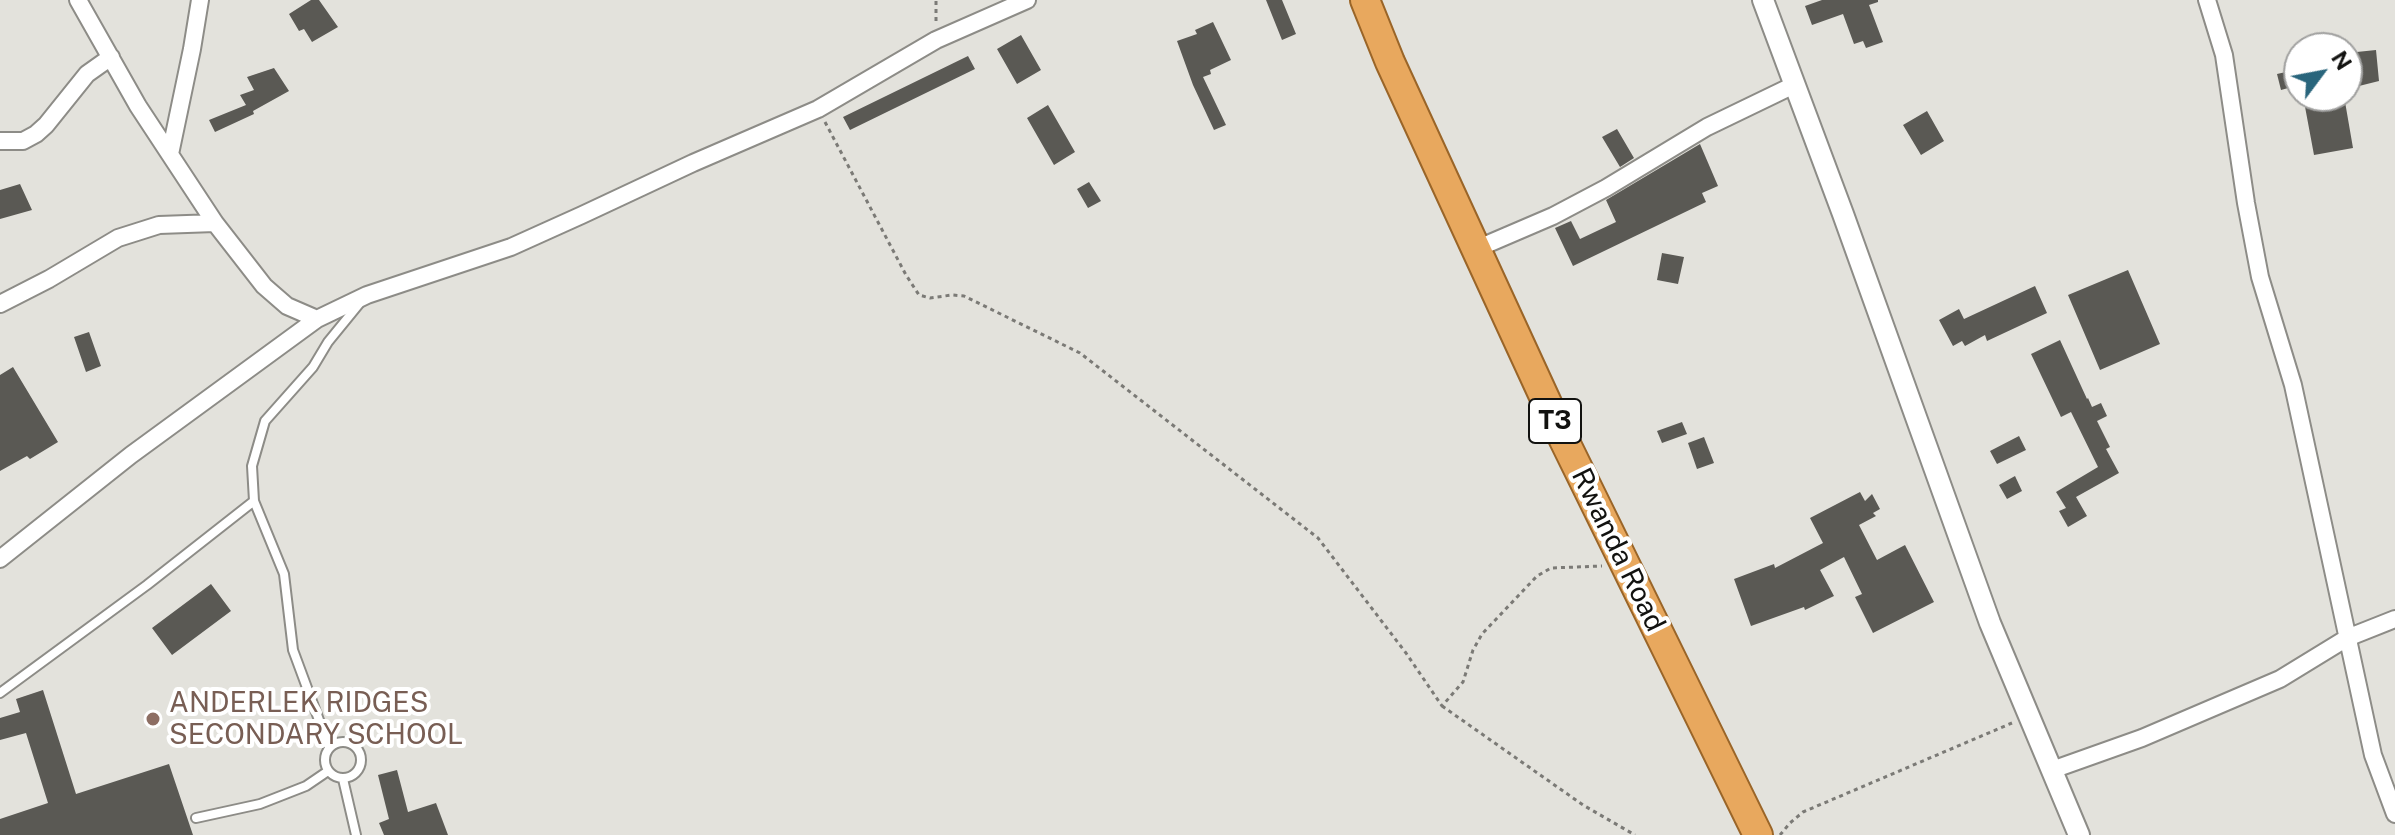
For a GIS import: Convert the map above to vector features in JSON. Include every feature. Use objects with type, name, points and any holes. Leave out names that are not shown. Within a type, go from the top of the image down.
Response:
[{"type":"highway","name":"Rwanda Road","points":[[1365,0],[1390,62],[1564,440],[1758,835]]},
{"type":"street","points":[[78,0],[138,106],[215,223],[264,286],[287,306],[317,319]]},
{"type":"street","points":[[170,154],[200,0]]},
{"type":"street","points":[[0,559],[131,455],[317,319],[367,295],[511,247],[818,109],[936,40],[1027,0]]},
{"type":"street","points":[[1763,0],[1990,623],[2079,835]]},
{"type":"street","points":[[2207,0],[2224,55],[2260,277],[2293,385],[2373,755],[2395,814]]},
{"type":"street","points":[[0,141],[23,141],[36,134],[87,74],[111,57]]},
{"type":"street","points":[[1476,249],[1566,209],[1707,127],[1794,85]]},
{"type":"street","points":[[0,304],[118,238],[159,225],[215,223]]},
{"type":"street","points":[[2052,770],[2142,738],[2280,679],[2347,638],[2395,619]]},
{"type":"lane","points":[[329,747],[344,741],[358,748],[362,755],[358,771],[343,779],[334,777],[328,771],[325,762],[329,747],[293,650],[284,574],[254,501],[252,466],[265,421],[313,367],[328,342],[367,295]]},
{"type":"lane","points":[[0,693],[147,585],[254,501]]},
{"type":"lane","points":[[196,818],[260,804],[306,786],[328,771]]},
{"type":"lane","points":[[343,779],[356,835]]},
{"type":"path","points":[[818,109],[919,295],[930,298],[964,296],[1080,353],[1318,538],[1406,653],[1442,706],[1583,805],[1635,835]]},
{"type":"path","points":[[1442,706],[1463,682],[1473,650],[1482,634],[1537,576],[1551,568],[1625,565]]},
{"type":"path","points":[[1780,835],[1803,812],[2031,716]]},
{"type":"building","points":[[311,0],[319,0],[338,27],[312,42],[304,29],[299,31],[289,14]]},
{"type":"building","points":[[1266,0],[1282,0],[1296,34],[1282,40]]},
{"type":"building","points":[[1822,0],[1878,0],[1869,5],[1883,42],[1866,48],[1863,41],[1854,44],[1843,14],[1812,25],[1805,6]]},
{"type":"building","points":[[1213,22],[1231,60],[1203,77],[1226,125],[1214,130],[1177,41],[1197,34],[1195,30]]},
{"type":"building","points":[[1021,35],[1041,70],[1017,84],[997,49]]},
{"type":"building","points":[[2376,50],[2379,81],[2363,85],[2363,51]]},
{"type":"building","points":[[968,56],[975,69],[850,130],[843,117]]},
{"type":"building","points":[[274,68],[289,91],[253,111],[254,114],[215,132],[209,120],[246,105],[240,95],[254,90],[247,77]]},
{"type":"building","points":[[2283,73],[2283,89],[2281,90],[2277,74]]},
{"type":"building","points":[[1048,105],[1075,152],[1054,165],[1027,118]]},
{"type":"building","points":[[1927,111],[1944,141],[1921,155],[1903,125]]},
{"type":"building","points":[[2306,112],[2347,112],[2353,148],[2314,155]]},
{"type":"building","points":[[1617,129],[1634,158],[1620,167],[1602,137]]},
{"type":"building","points":[[1700,144],[1718,186],[1702,193],[1706,202],[1573,266],[1555,228],[1571,221],[1580,239],[1616,222],[1606,200]]},
{"type":"building","points":[[1089,182],[1101,201],[1088,208],[1077,189]]},
{"type":"building","points":[[20,184],[32,210],[0,219],[0,190]]},
{"type":"building","points":[[1662,253],[1684,257],[1678,284],[1657,280]]},
{"type":"building","points":[[2128,270],[2160,344],[2100,370],[2068,295]]},
{"type":"building","points":[[2035,286],[2047,313],[1987,341],[1985,335],[1965,346],[1962,341],[1953,346],[1939,320],[1959,309],[1964,319]]},
{"type":"building","points":[[89,332],[101,366],[86,372],[74,337]]},
{"type":"building","points":[[2060,340],[2087,399],[2092,407],[2101,403],[2107,416],[2097,421],[2110,447],[2106,449],[2119,473],[2076,497],[2087,516],[2068,527],[2059,511],[2066,508],[2056,492],[2098,467],[2071,412],[2061,417],[2031,354]]},
{"type":"building","points":[[13,367],[58,442],[30,459],[27,456],[0,471],[0,375]]},
{"type":"building","points":[[1682,422],[1687,434],[1662,443],[1657,431]]},
{"type":"building","points":[[2019,436],[2026,450],[1997,464],[1990,451]]},
{"type":"building","points":[[1704,437],[1714,463],[1697,469],[1688,443]]},
{"type":"building","points":[[2015,476],[2022,491],[2007,499],[1999,485]]},
{"type":"building","points":[[1860,492],[1865,501],[1872,494],[1880,509],[1873,513],[1876,516],[1859,525],[1877,560],[1905,545],[1934,602],[1873,633],[1855,597],[1862,594],[1844,557],[1820,570],[1834,596],[1805,610],[1804,607],[1751,626],[1734,579],[1774,564],[1775,568],[1823,543],[1810,518]]},
{"type":"building","points":[[211,584],[231,611],[172,655],[152,628]]},
{"type":"building","points":[[43,690],[76,794],[169,764],[193,835],[0,835],[0,819],[48,803],[26,733],[0,740],[0,718],[20,712],[16,699]]},
{"type":"building","points":[[397,770],[408,812],[436,803],[448,835],[384,835],[379,823],[389,819],[378,775]]},
{"type":"place","name":"ANDERLEK RIDGES SECONDARY SCHOOL","points":[[153,719]]}]
